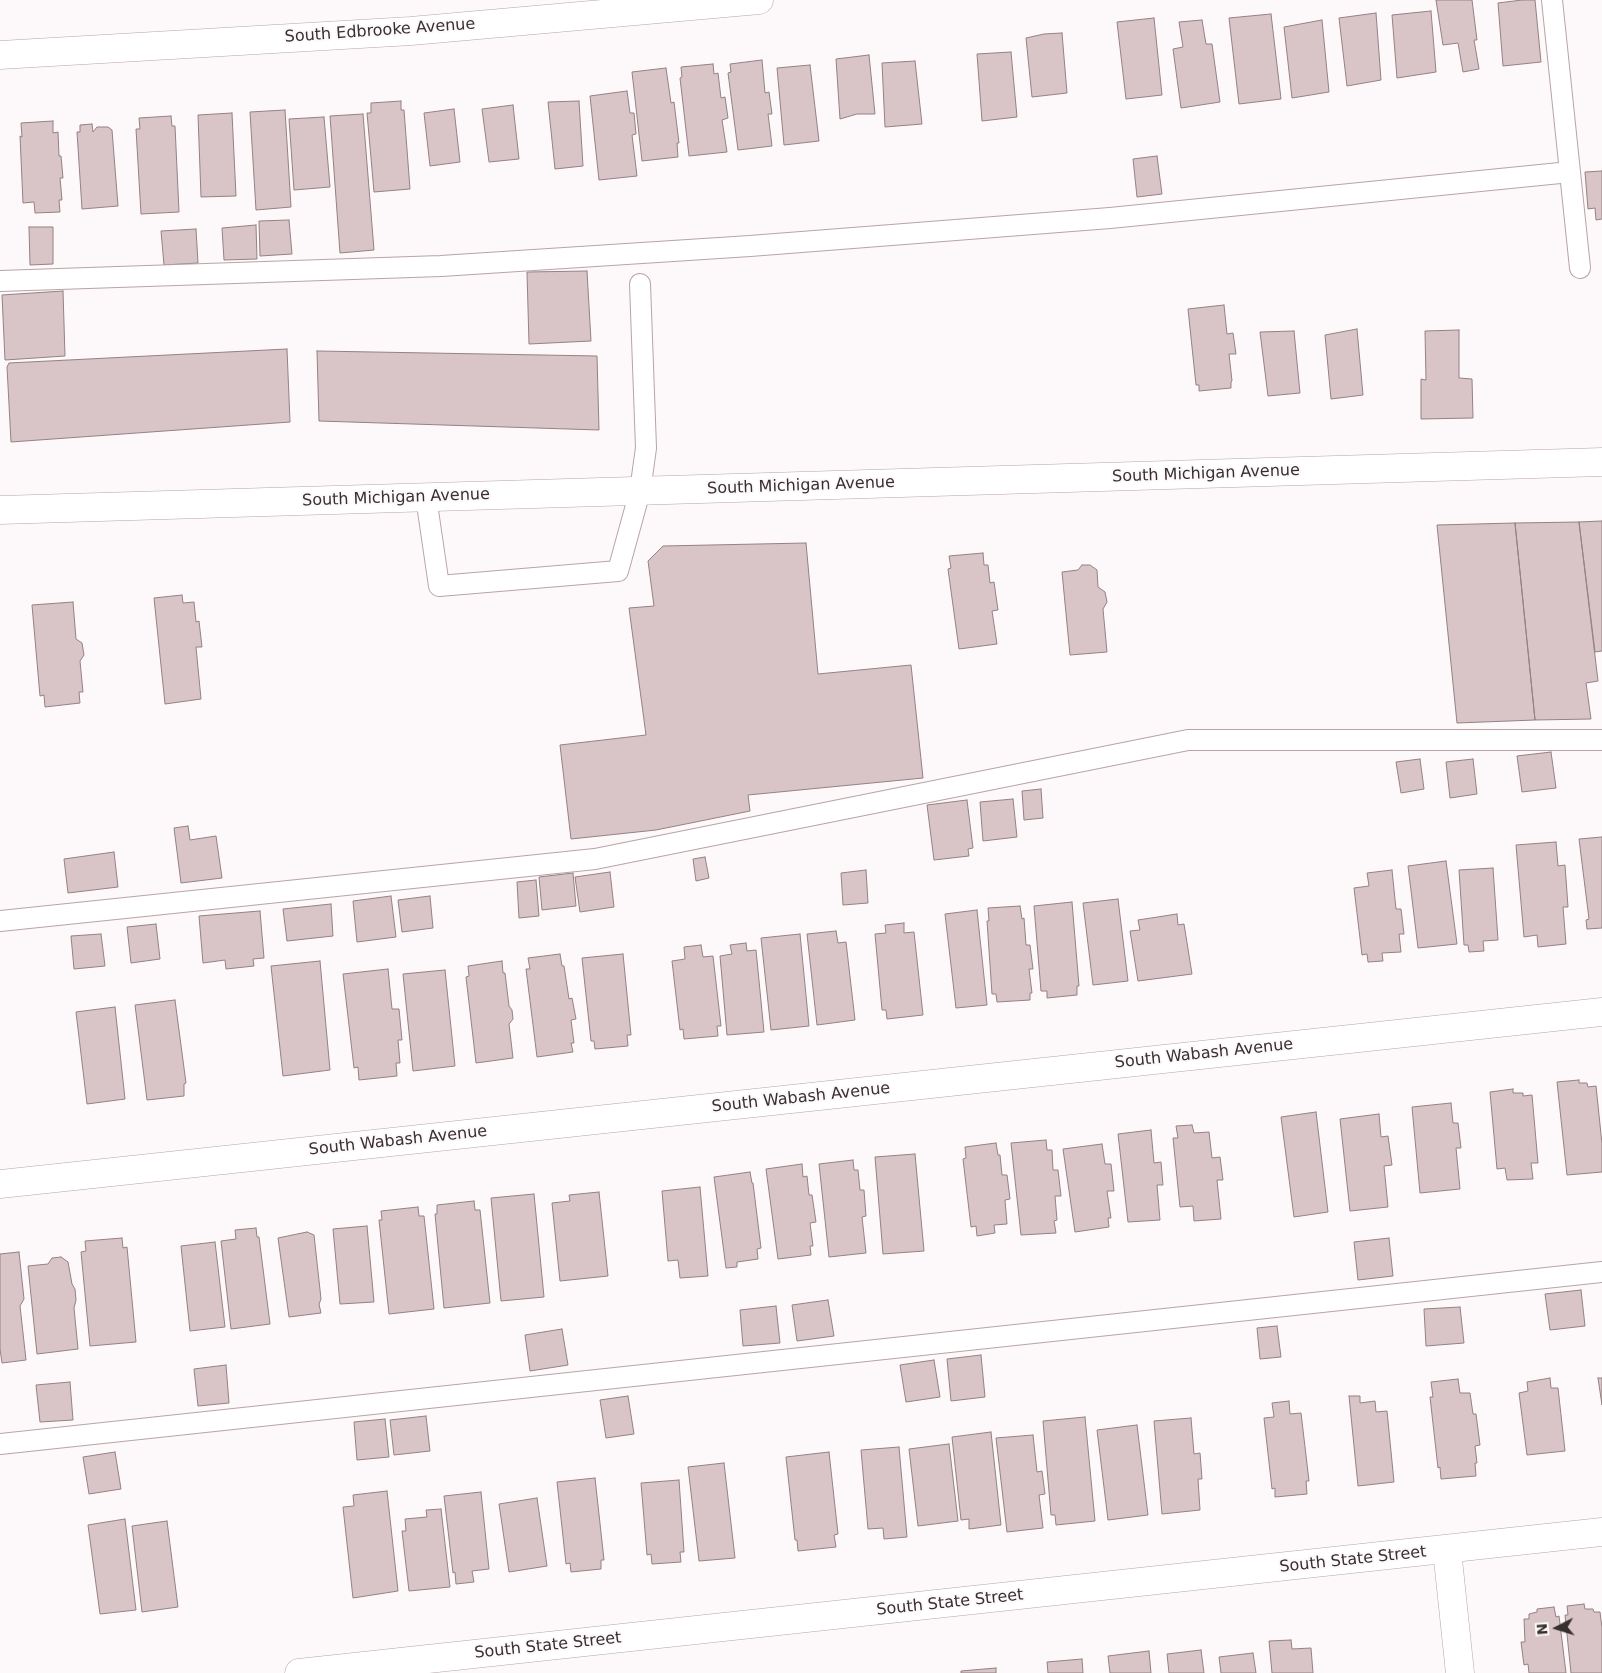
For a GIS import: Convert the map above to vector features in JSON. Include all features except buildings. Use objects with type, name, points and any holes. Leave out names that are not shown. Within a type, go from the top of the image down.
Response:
[{"type":"street","name":"South Edbrooke Avenue","points":[[0,55],[411,30],[759,0]]},
{"type":"street","name":"South Michigan Avenue","points":[[0,510],[1602,462]]},
{"type":"street","name":"South Wabash Avenue","points":[[0,1184],[1602,1012]]},
{"type":"street","name":"South State Street","points":[[299,1673],[1602,1532]]},
{"type":"street","points":[[1447,1550],[1460,1673]]},
{"type":"lane","points":[[1552,0],[1580,268]]},
{"type":"lane","points":[[0,281],[441,266],[750,246],[1110,218],[1570,172]]},
{"type":"lane","points":[[426,497],[439,586],[618,571],[640,491],[646,448],[640,284]]},
{"type":"lane","points":[[0,920],[595,859],[1188,740],[1602,740]]},
{"type":"lane","points":[[0,1444],[1602,1272]]}]
